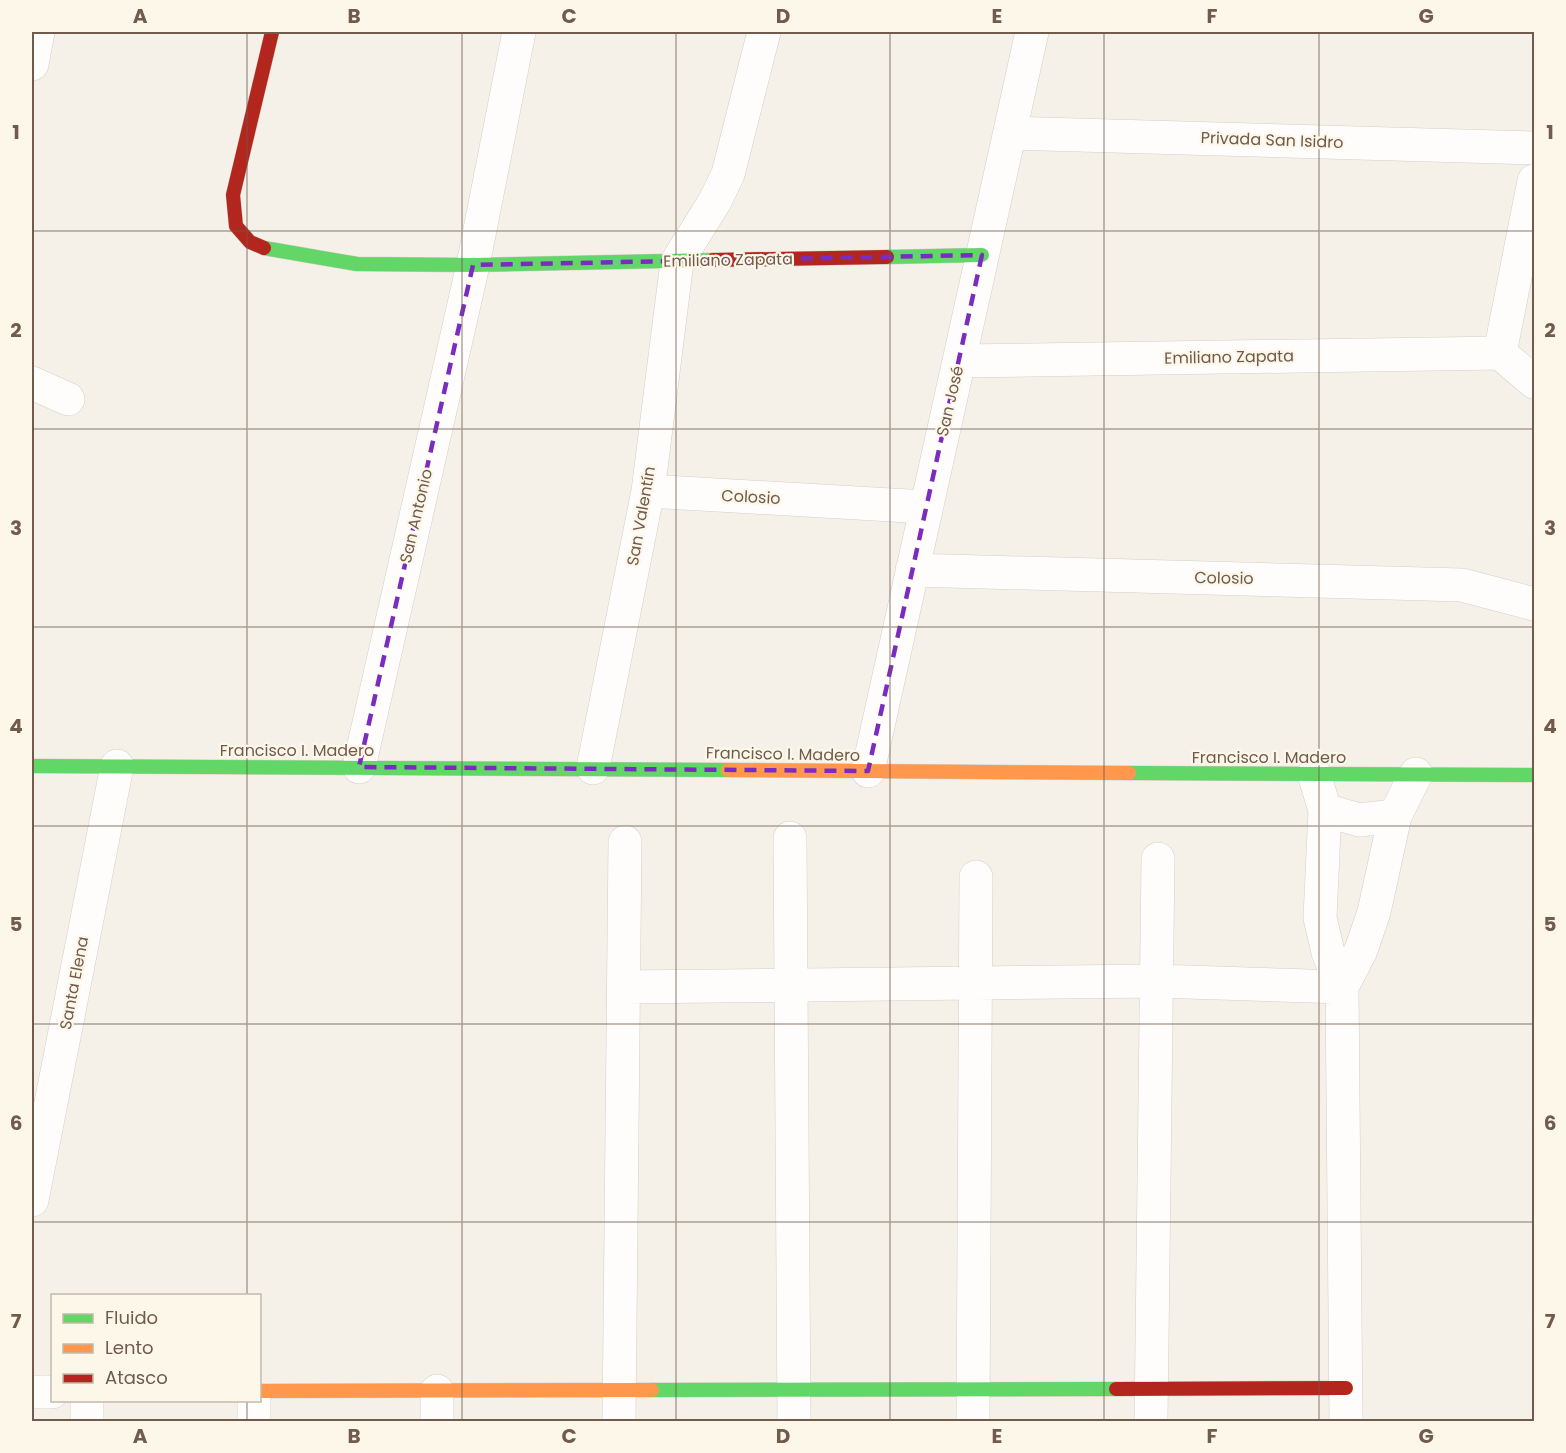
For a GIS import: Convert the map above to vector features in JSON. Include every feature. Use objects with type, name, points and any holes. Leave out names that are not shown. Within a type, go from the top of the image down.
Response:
[{"type":"street","points":[[32,64],[38,32]]},
{"type":"street","points":[[272,32],[233,195],[236,226],[250,242],[265,248],[357,264],[473,265]]},
{"type":"street","name":"San Antonio","points":[[359,767],[473,265],[519,32]]},
{"type":"street","points":[[676,262],[715,201],[728,174],[764,32]]},
{"type":"street","name":"San José","points":[[868,771],[1032,32]]},
{"type":"street","name":"Privada San Isidro","points":[[1010,133],[1534,148]]},
{"type":"street","points":[[1534,181],[1500,353],[1534,382]]},
{"type":"street","name":"Emiliano Zapata","points":[[473,265],[982,255]]},
{"type":"street","name":"San Valentín","points":[[593,768],[648,491],[676,262]]},
{"type":"street","name":"Emiliano Zapata","points":[[959,361],[1500,353]]},
{"type":"street","points":[[32,383],[68,399]]},
{"type":"street","name":"Colosio","points":[[648,491],[926,507]]},
{"type":"street","name":"Colosio","points":[[912,570],[1461,585],[1534,604]]},
{"type":"street","name":"Francisco I. Madero","points":[[32,766],[1534,775]]},
{"type":"street","name":"Santa Elena","points":[[32,1200],[117,766]]},
{"type":"street","points":[[1314,774],[1325,810],[1320,918],[1328,952],[1342,987],[1346,1422]]},
{"type":"street","points":[[1342,987],[1360,950],[1374,912],[1395,816],[1416,774]]},
{"type":"street","points":[[1325,810],[1359,820],[1395,816]]},
{"type":"street","points":[[790,838],[794,1406]]},
{"type":"street","points":[[619,1406],[625,842]]},
{"type":"street","points":[[1151,1422],[1158,859]]},
{"type":"street","points":[[973,1422],[976,877]]},
{"type":"street","points":[[624,987],[1156,981],[1342,987]]},
{"type":"street","points":[[261,1392],[437,1406],[794,1406],[973,1389],[1346,1388]]},
{"type":"street","points":[[32,1392],[51,1392]]},
{"type":"street","points":[[87,1402],[87,1422]]},
{"type":"street","points":[[254,1402],[254,1422]]},
{"type":"highlighted area","points":[[982,255],[868,771],[359,767],[473,265]]},
{"type":"traffic: fast","points":[[264,248],[357,264],[473,265],[713,260]]},
{"type":"traffic: fast","points":[[887,257],[982,255]]},
{"type":"traffic: fast","points":[[32,766],[728,770]]},
{"type":"traffic: fast","points":[[1129,773],[1534,775]]},
{"type":"traffic: fast","points":[[652,1390],[1116,1389]]},
{"type":"traffic: slow","points":[[728,770],[1129,773]]},
{"type":"traffic: slow","points":[[261,1391],[652,1390]]},
{"type":"traffic: jam","points":[[264,248],[250,242],[236,226],[233,195],[272,32]]},
{"type":"traffic: jam","points":[[713,260],[887,257]]},
{"type":"traffic: jam","points":[[1116,1389],[1346,1388]]}]
